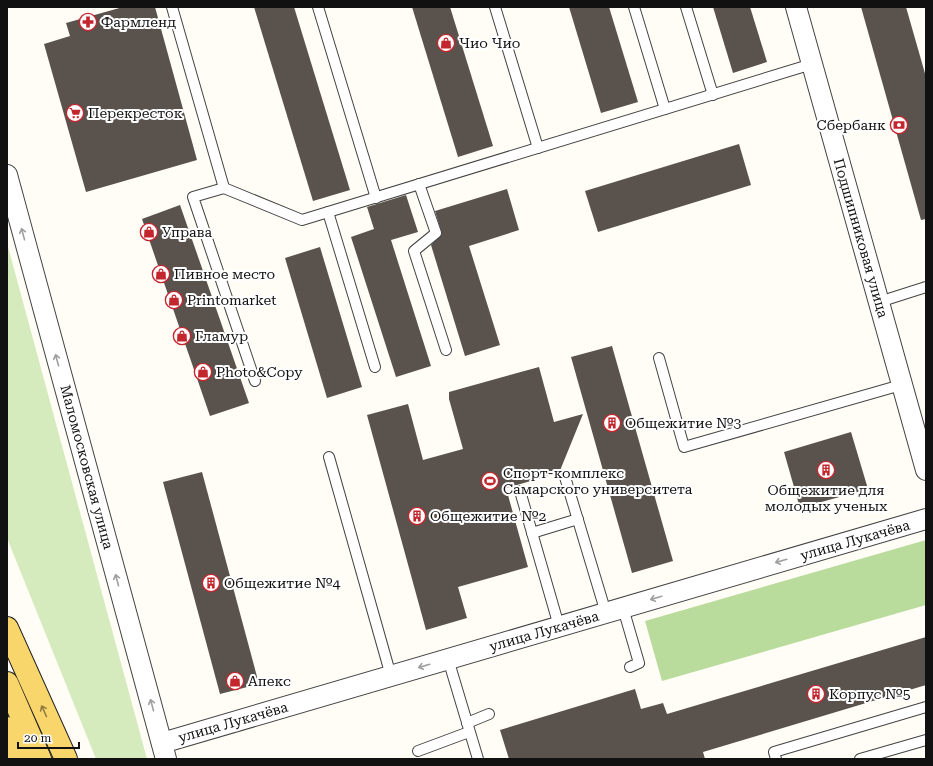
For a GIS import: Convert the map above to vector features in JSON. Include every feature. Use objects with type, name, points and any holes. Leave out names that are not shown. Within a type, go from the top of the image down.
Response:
[{"type":"main road","points":[[7,628],[66,759]]},
{"type":"main road","points":[[7,683],[40,759]]},
{"type":"main road","points":[[7,728],[20,759]]},
{"type":"street","name":"Подшипниковая улица","points":[[796,7],[926,470]]},
{"type":"street","name":"Маломосковская улица","points":[[7,176],[164,751]]},
{"type":"street","name":"улица Лукачёва","points":[[164,751],[391,676],[926,519]]},
{"type":"lane","points":[[172,7],[224,188]]},
{"type":"lane","points":[[318,7],[376,198]]},
{"type":"lane","points":[[495,7],[538,148]]},
{"type":"lane","points":[[634,7],[665,109]]},
{"type":"lane","points":[[686,7],[713,95]]},
{"type":"lane","points":[[255,381],[193,197],[224,188],[302,220],[812,64]]},
{"type":"lane","points":[[419,184],[436,233],[414,251],[446,350]]},
{"type":"lane","points":[[328,212],[375,367]]},
{"type":"lane","points":[[879,302],[926,287]]},
{"type":"lane","points":[[659,358],[684,447],[901,385]]},
{"type":"lane","points":[[329,457],[391,676]]},
{"type":"lane","points":[[565,477],[578,519],[615,610],[639,663],[630,667]]},
{"type":"lane","points":[[520,491],[559,626]]},
{"type":"lane","points":[[532,533],[578,519]]},
{"type":"lane","points":[[448,659],[478,759]]},
{"type":"lane","points":[[776,759],[774,752],[926,707]]},
{"type":"lane","points":[[418,751],[468,727],[489,714]]},
{"type":"lane","points":[[860,759],[926,740]]},
{"type":"green space","points":[[7,243],[147,759],[96,759],[7,538]]},
{"type":"green space","points":[[926,540],[926,605],[662,681],[645,621]]},
{"type":"building","points":[[123,7],[155,7],[197,160],[86,192],[44,44],[70,36],[66,23]]},
{"type":"building","points":[[254,7],[294,7],[350,190],[313,201]]},
{"type":"building","points":[[412,7],[450,7],[493,146],[458,157]]},
{"type":"building","points":[[569,7],[609,7],[638,102],[601,113]]},
{"type":"building","points":[[713,7],[750,7],[767,62],[733,73]]},
{"type":"building","points":[[861,7],[906,7],[926,77],[926,219],[921,220]]},
{"type":"building","points":[[739,144],[751,185],[598,232],[585,191]]},
{"type":"building","points":[[507,189],[519,230],[469,246],[500,345],[465,356],[431,245],[442,234],[435,211]]},
{"type":"building","points":[[406,195],[418,232],[391,240],[431,366],[396,377],[351,237],[374,229],[367,207]]},
{"type":"building","points":[[180,205],[249,403],[210,416],[142,219]]},
{"type":"building","points":[[320,247],[362,387],[327,398],[285,258]]},
{"type":"building","name":"Общежитие №3","points":[[612,346],[673,561],[632,573],[571,357]]},
{"type":"building","points":[[539,367],[554,422],[583,414],[559,473],[506,488],[528,567],[458,587],[467,618],[426,630],[367,415],[408,404],[423,460],[463,449],[449,399],[449,392]]},
{"type":"building","name":"Общежитие для молодых ученых","points":[[851,432],[868,489],[800,508],[784,452]]},
{"type":"building","name":"Общежитие №4","points":[[202,472],[259,684],[220,694],[163,482]]},
{"type":"building","name":"Корпус №5","points":[[926,637],[926,685],[703,752],[705,759],[509,759],[500,730],[635,689],[641,709],[663,703],[667,714]]},
{"type":"place","name":"Фармленд","points":[[88,22]]},
{"type":"place","name":"Чио Чио","points":[[446,43]]},
{"type":"place","name":"Перекресток","points":[[75,113]]},
{"type":"place","name":"Сбербанк","points":[[899,125]]},
{"type":"place","name":"Управа","points":[[149,232]]},
{"type":"place","name":"Пивное место","points":[[161,274]]},
{"type":"place","name":"Printomarket","points":[[174,300]]},
{"type":"place","name":"Гламур","points":[[182,336]]},
{"type":"place","name":"Photo&Copy","points":[[203,372]]},
{"type":"place","name":"Общежитие №3","points":[[612,423]]},
{"type":"place","name":"Общежитие для молодых ученых","points":[[826,470]]},
{"type":"place","name":"Спорт-комплекс Самарского университета","points":[[490,481]]},
{"type":"place","name":"Общежитие №2","points":[[417,516]]},
{"type":"place","name":"Общежитие №4","points":[[211,583]]},
{"type":"place","name":"Апекс","points":[[235,681]]},
{"type":"place","name":"Корпус №5","points":[[816,694]]}]
